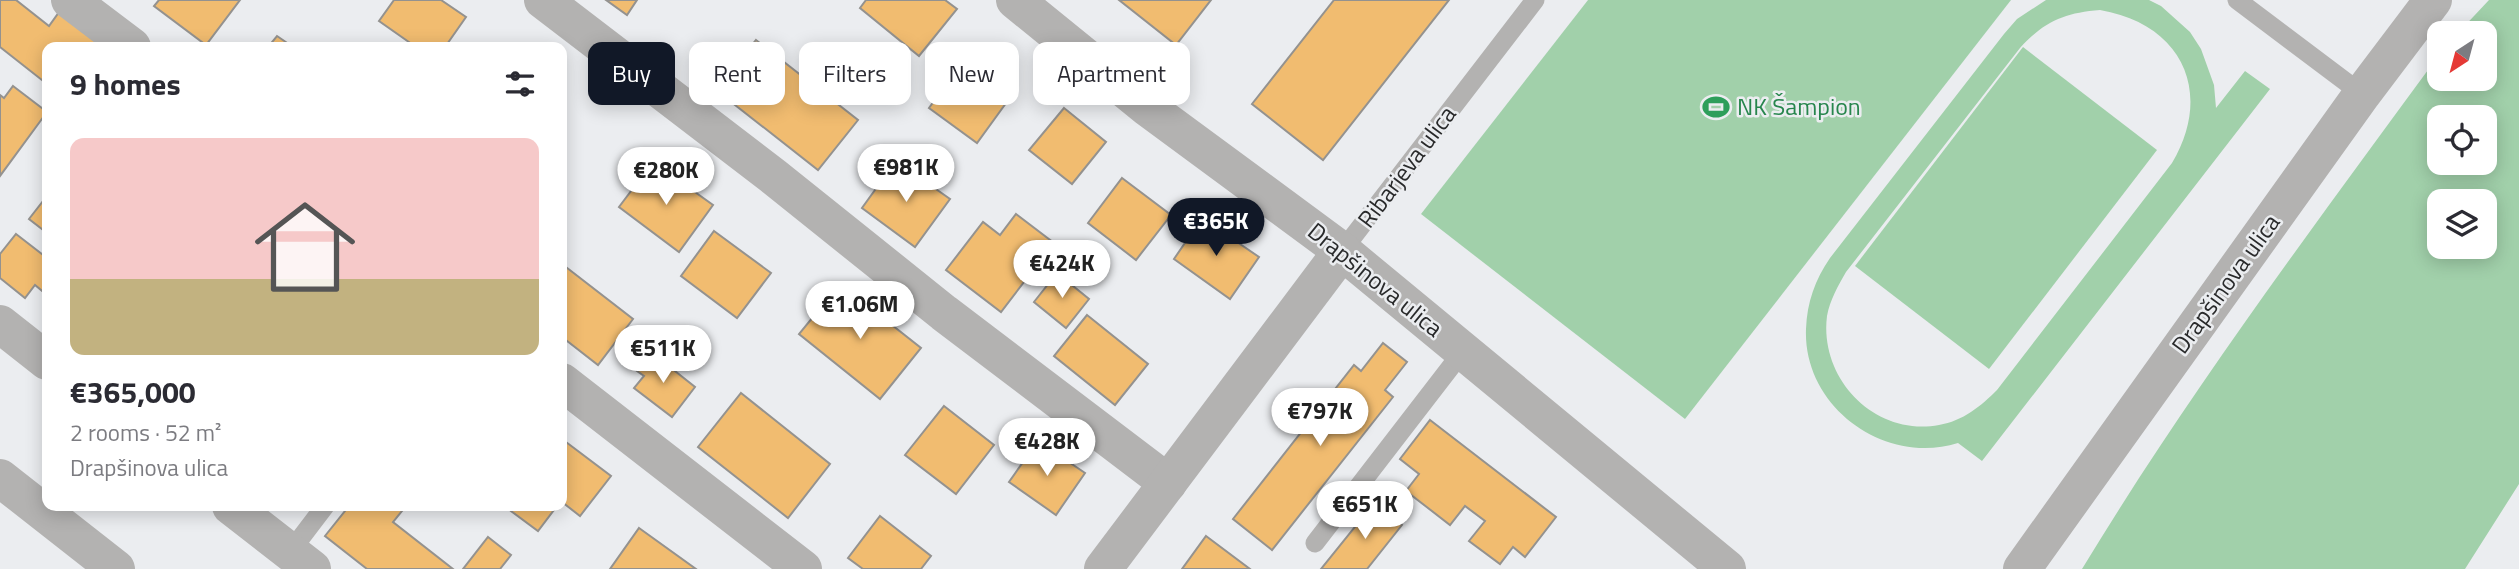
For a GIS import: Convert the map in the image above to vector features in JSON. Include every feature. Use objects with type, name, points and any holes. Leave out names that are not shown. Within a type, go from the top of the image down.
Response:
[{"type":"street","points":[[70,0],[125,42]]},
{"type":"street","points":[[543,0],[773,176],[944,313],[1168,483]]},
{"type":"street","name":"Drapšinova ulica","points":[[1015,0],[1148,108],[1342,251],[1714,565]]},
{"type":"street","name":"Drapšinova ulica","points":[[2022,569],[2362,94],[2433,0]]},
{"type":"street","name":"Ribarjeva ulica","points":[[1103,569],[1342,251]]},
{"type":"street","points":[[0,324],[42,357]]},
{"type":"street","points":[[567,386],[803,569]]},
{"type":"street","points":[[0,478],[42,511]]},
{"type":"street","points":[[42,511],[116,569]]},
{"type":"street","points":[[237,511],[301,560]]},
{"type":"lane","name":"Ribarjeva ulica","points":[[1342,251],[1535,0]]},
{"type":"lane","points":[[2237,0],[2362,94]]},
{"type":"lane","points":[[1315,543],[1463,351]]},
{"type":"lane","points":[[301,560],[323,511]]},
{"type":"green space","name":"NK Šampion","points":[[1588,0],[2011,0],[1685,419],[1421,214]]},
{"type":"green space","points":[[2046,0],[2149,0],[2161,6],[2190,32],[2201,49],[2214,85],[2216,108],[2245,71],[2270,89],[1982,461],[1958,443],[1930,448],[1903,446],[1877,438],[1854,424],[1834,405],[1818,383],[1809,357],[1806,329],[1813,292],[1830,258],[2017,19]],"holes":[[[2100,10],[2128,18],[2152,30],[2170,46],[2182,65],[2189,87],[2190,111],[2184,137],[2172,163],[1985,402],[1964,416],[1939,425],[1915,426],[1893,422],[1873,412],[1856,399],[1842,381],[1832,361],[1827,339],[1828,310],[1846,272],[2029,39],[2056,20],[2076,13]]]},
{"type":"green space","points":[[2489,0],[2519,0],[2519,484],[2465,569],[2082,569],[2166,437],[2300,245],[2427,71],[2427,91],[2497,91],[2497,21],[2469,21]]},
{"type":"green space","points":[[2023,47],[2157,150],[1989,369],[1855,266]]},
{"type":"building","points":[[0,0],[16,0],[49,26],[62,8],[101,38],[98,42],[42,42],[42,80],[0,47]]},
{"type":"building","points":[[159,0],[240,0],[208,42],[202,42],[154,6]]},
{"type":"building","points":[[394,0],[441,0],[466,17],[448,42],[409,42],[379,21]]},
{"type":"building","points":[[606,0],[637,0],[627,15]]},
{"type":"building","points":[[866,0],[945,0],[957,9],[930,42],[925,42],[925,49],[919,56],[911,49],[911,42],[902,42],[860,8]]},
{"type":"building","points":[[1119,0],[1211,0],[1178,42],[1172,42]]},
{"type":"building","points":[[1334,0],[1449,0],[1323,160],[1252,104]]},
{"type":"building","points":[[277,36],[286,42],[272,42]]},
{"type":"building","points":[[785,63],[799,74],[799,105],[839,105],[858,120],[818,170],[735,105],[785,105]]},
{"type":"building","points":[[13,86],[42,108],[42,119],[0,176],[0,95],[4,98]]},
{"type":"building","points":[[931,105],[1005,105],[977,143],[929,108]]},
{"type":"building","points":[[1064,108],[1106,142],[1072,184],[1029,150]]},
{"type":"building","points":[[896,161],[950,199],[915,247],[862,208]]},
{"type":"building","points":[[653,162],[713,205],[679,252],[619,207]]},
{"type":"building","points":[[1122,178],[1171,215],[1136,260],[1088,223]]},
{"type":"building","points":[[42,202],[42,229],[29,219]]},
{"type":"building","points":[[1016,214],[1054,243],[1001,312],[946,270],[983,222],[1000,235]]},
{"type":"building","points":[[1202,218],[1259,257],[1230,299],[1174,259]]},
{"type":"building","points":[[714,231],[771,273],[737,318],[681,276]]},
{"type":"building","points":[[16,234],[42,254],[42,291],[35,285],[25,298],[0,278],[0,254]]},
{"type":"building","points":[[567,268],[633,319],[598,365],[567,341]]},
{"type":"building","points":[[1057,273],[1089,299],[1066,328],[1034,302]]},
{"type":"building","points":[[840,284],[921,348],[880,399],[799,334]]},
{"type":"building","points":[[1087,315],[1148,364],[1115,405],[1054,356]]},
{"type":"building","points":[[1383,343],[1407,362],[1385,390],[1393,397],[1272,550],[1233,519],[1354,365],[1361,371]]},
{"type":"building","points":[[651,352],[695,387],[672,417],[634,388],[644,376],[637,371]]},
{"type":"building","points":[[741,393],[830,464],[788,518],[698,447]]},
{"type":"building","points":[[944,406],[994,445],[956,494],[905,455]]},
{"type":"building","points":[[1430,420],[1556,517],[1525,557],[1513,547],[1500,564],[1469,541],[1485,521],[1465,506],[1450,525],[1406,491],[1419,474],[1400,459]]},
{"type":"building","points":[[1038,441],[1085,473],[1056,515],[1009,482]]},
{"type":"building","points":[[567,443],[611,476],[580,516],[567,506]]},
{"type":"building","points":[[1375,502],[1402,525],[1367,569],[1321,569]]},
{"type":"building","points":[[345,511],[402,511],[393,522],[453,569],[367,569],[325,536]]},
{"type":"building","points":[[511,511],[553,511],[538,531]]},
{"type":"building","points":[[880,516],[931,556],[921,569],[863,569],[848,558]]},
{"type":"building","points":[[639,528],[696,569],[610,569]]},
{"type":"building","points":[[1206,536],[1250,569],[1182,569]]},
{"type":"building","points":[[488,537],[511,555],[500,569],[463,569]]},
{"type":"place","name":"NK Šampion","points":[[1716,107]]}]
